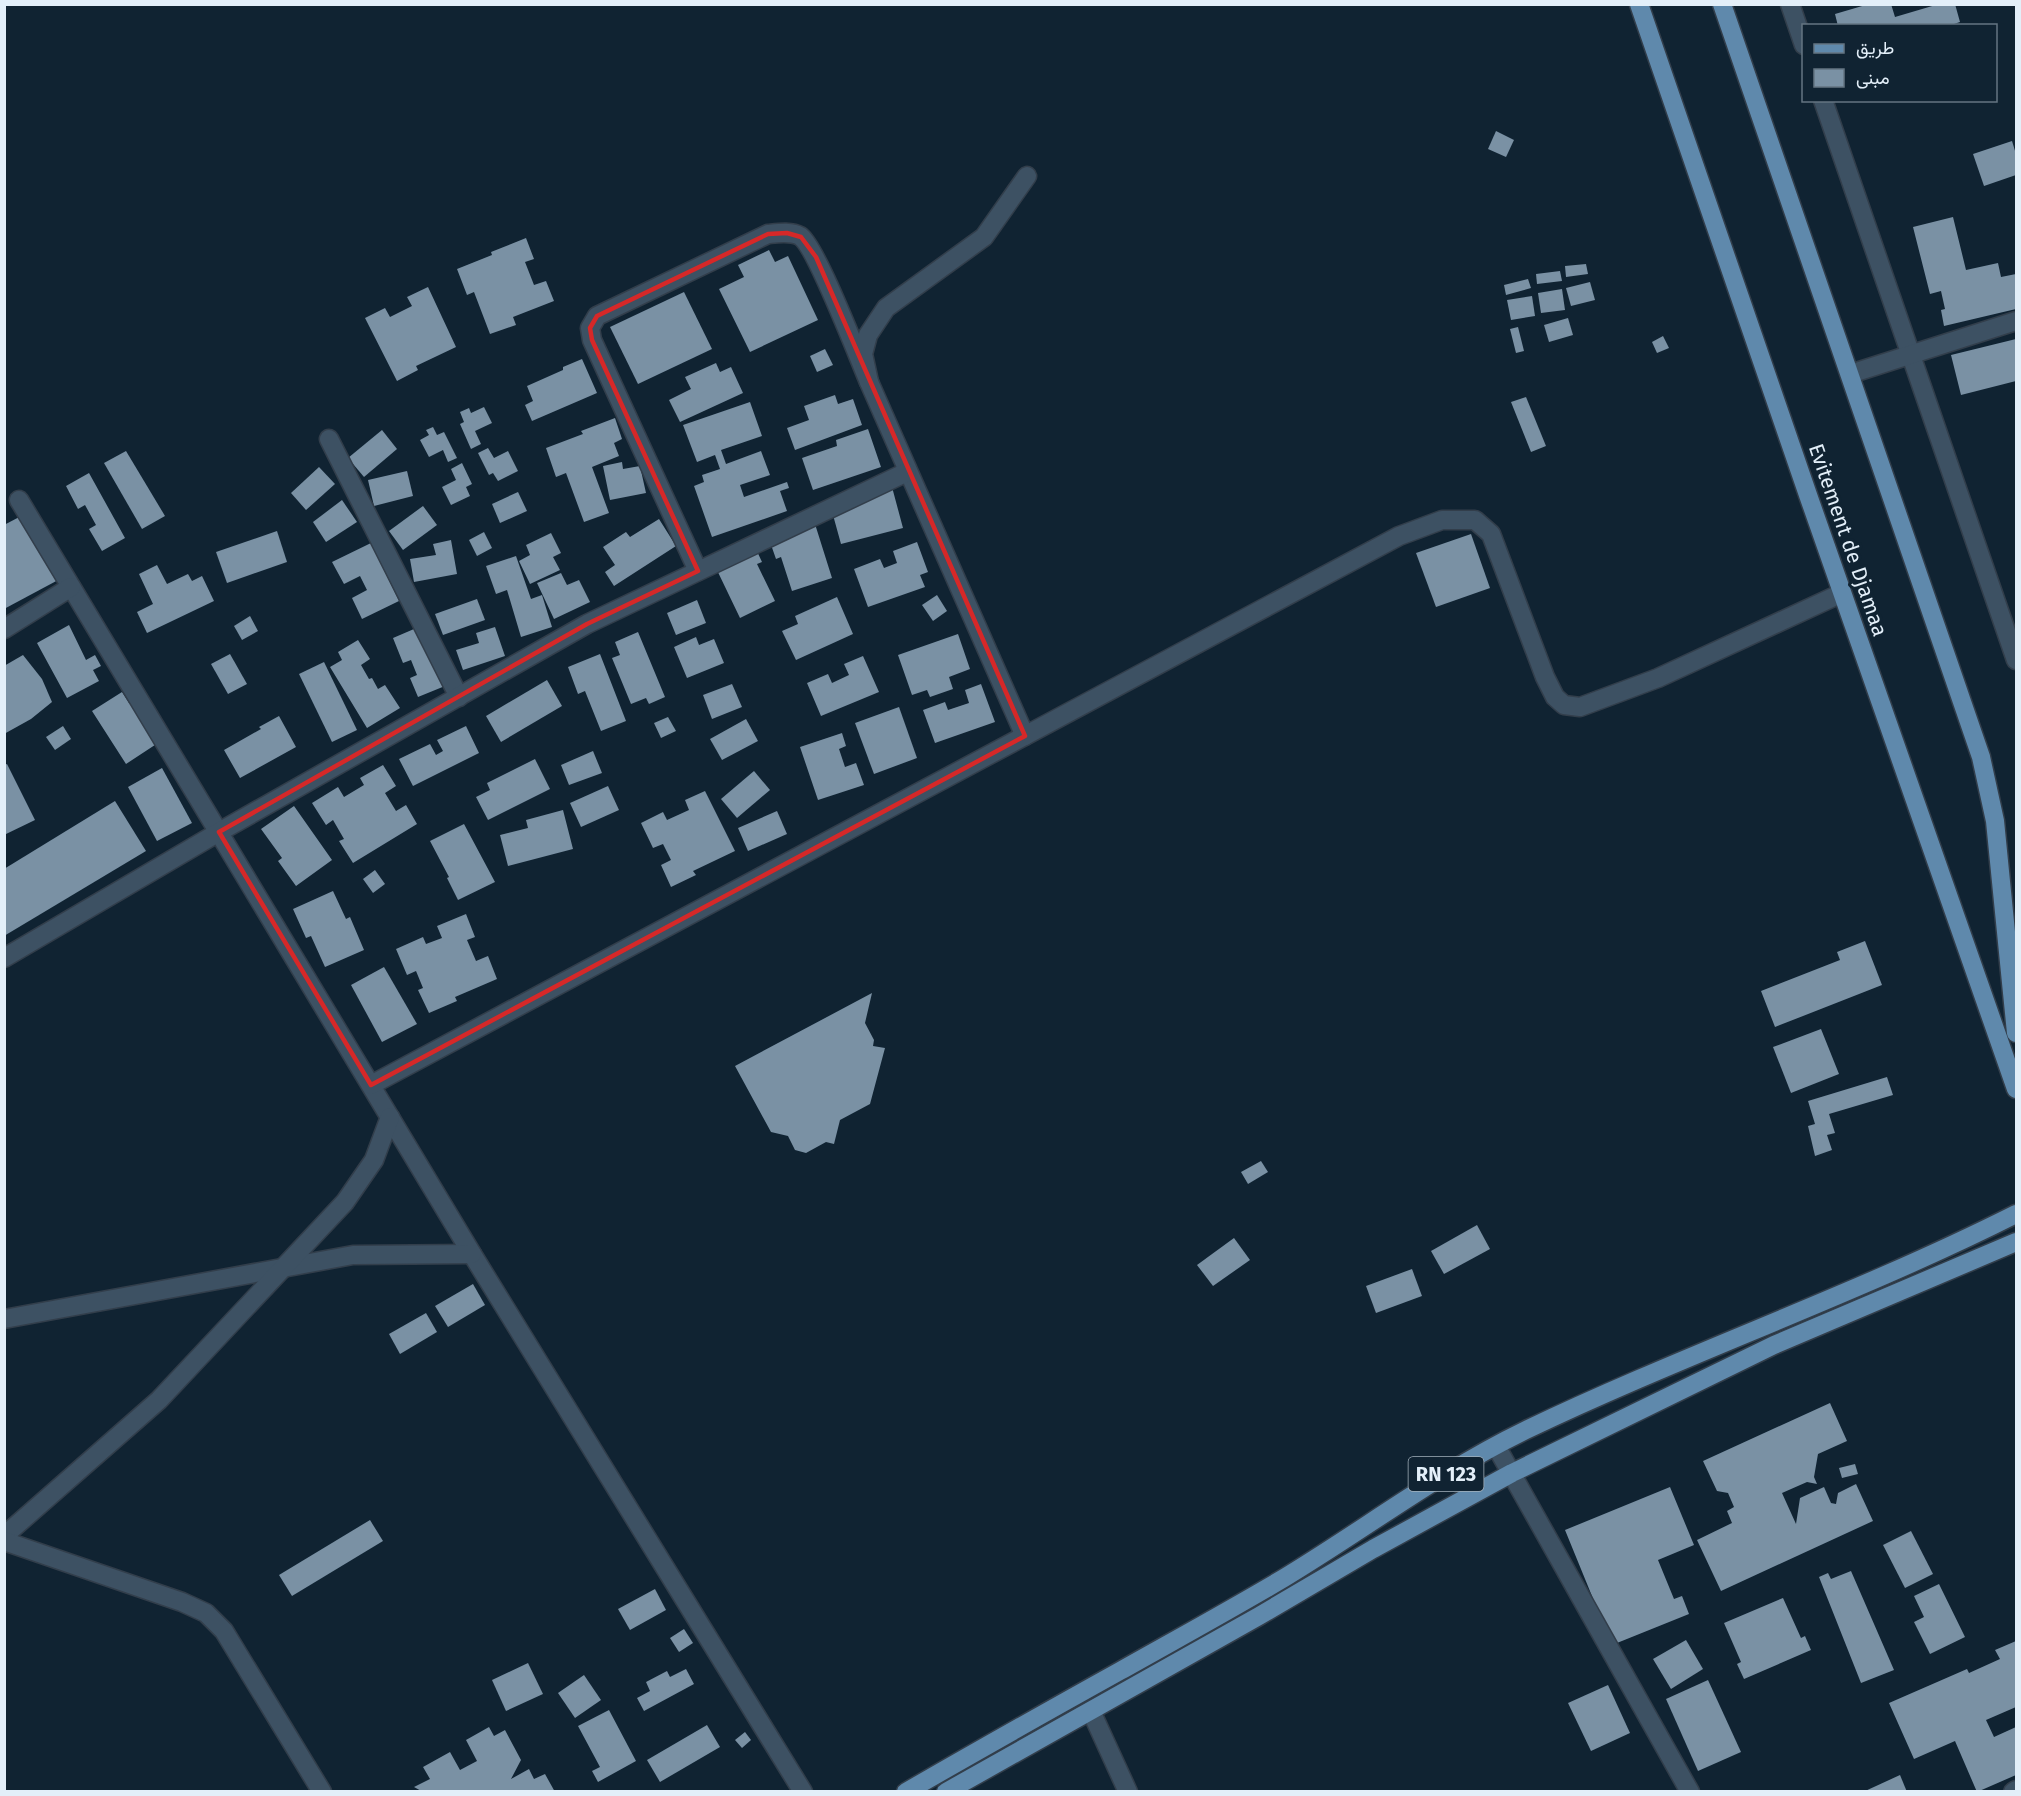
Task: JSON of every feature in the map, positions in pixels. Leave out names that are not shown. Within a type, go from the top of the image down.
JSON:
[{"type":"main road","name":"Evitement de Djamaa","points":[[1640,4],[1842,593],[2016,1089]]},
{"type":"main road","points":[[1722,4],[1971,726],[1989,789],[2000,853],[2016,1033]]},
{"type":"main road","name":"RN 123","points":[[906,1791],[1256,1594],[1459,1467],[1536,1425],[1952,1246],[2016,1214]]},
{"type":"main road","name":"RN 123","points":[[946,1791],[1259,1616],[1373,1549],[1512,1473],[1774,1345],[2016,1242]]},
{"type":"street","points":[[1790,4],[1802,42]]},
{"type":"street","points":[[1824,102],[1911,356],[2012,632],[2016,660]]},
{"type":"street","points":[[869,382],[863,354],[868,335],[886,308],[984,237],[1027,176]]},
{"type":"street","points":[[698,571],[592,340],[590,328],[597,316],[768,234],[787,233],[801,237],[816,257],[907,472],[1025,736]]},
{"type":"street","points":[[1850,374],[2016,321]]},
{"type":"street","points":[[329,439],[459,697]]},
{"type":"street","points":[[4,958],[219,832],[587,624],[907,472]]},
{"type":"street","points":[[19,500],[472,1254],[803,1791]]},
{"type":"street","points":[[370,1085],[1399,536],[1442,520],[1475,520],[1491,534],[1545,677],[1555,697],[1564,705],[1580,707],[1658,678],[1842,593]]},
{"type":"street","points":[[4,629],[71,587]]},
{"type":"street","points":[[4,1536],[159,1400],[345,1202],[374,1160],[390,1117]]},
{"type":"street","points":[[4,1319],[353,1255],[472,1254]]},
{"type":"street","points":[[1496,1446],[1690,1791]]},
{"type":"street","points":[[4,1541],[182,1602],[206,1613],[224,1632],[322,1791]]},
{"type":"street","points":[[1091,1711],[1128,1791]]},
{"type":"highlighted area","points":[[787,233],[801,237],[816,257],[1025,736],[371,1085],[219,832],[587,624],[698,571],[592,340],[590,328],[597,316],[768,234]]},
{"type":"building","points":[[1869,4],[1891,4],[1895,17],[1939,4],[1955,4],[1960,22],[1954,24],[1838,24],[1835,14]]},
{"type":"building","points":[[1496,131],[1514,140],[1506,157],[1488,149]]},
{"type":"building","points":[[2012,141],[2016,154],[2016,175],[1984,186],[1973,154]]},
{"type":"building","points":[[1953,217],[1966,270],[1998,263],[2001,277],[2016,274],[2016,309],[1944,326],[1941,310],[1945,309],[1941,291],[1930,294],[1913,227]]},
{"type":"building","points":[[526,238],[534,259],[525,262],[534,285],[546,281],[554,301],[513,317],[516,325],[490,334],[474,292],[467,295],[457,269]]},
{"type":"building","points":[[769,250],[775,262],[788,256],[818,320],[750,352],[719,289],[744,277],[738,265]]},
{"type":"building","points":[[1586,264],[1588,274],[1566,277],[1565,266]]},
{"type":"building","points":[[1560,271],[1562,281],[1537,284],[1536,274]]},
{"type":"building","points":[[1528,279],[1531,288],[1506,295],[1504,285]]},
{"type":"building","points":[[1590,282],[1595,300],[1571,306],[1566,288]]},
{"type":"building","points":[[428,287],[456,347],[416,366],[418,370],[397,381],[365,318],[385,308],[390,317],[412,306],[407,297]]},
{"type":"building","points":[[1562,289],[1565,310],[1541,313],[1538,293]]},
{"type":"building","points":[[684,292],[712,349],[638,384],[610,327]]},
{"type":"building","points":[[1532,296],[1535,316],[1511,320],[1507,300]]},
{"type":"building","points":[[1568,318],[1573,335],[1549,342],[1544,325]]},
{"type":"building","points":[[1518,327],[1524,351],[1516,353],[1510,329]]},
{"type":"building","points":[[1663,336],[1669,348],[1657,353],[1652,342]]},
{"type":"building","points":[[2016,339],[2016,381],[1961,395],[1951,355]]},
{"type":"building","points":[[825,349],[833,365],[817,372],[810,356]]},
{"type":"building","points":[[582,359],[597,393],[532,421],[525,405],[533,401],[527,386]]},
{"type":"building","points":[[716,363],[720,372],[731,367],[743,393],[680,422],[669,400],[691,389],[685,377]]},
{"type":"building","points":[[835,395],[838,404],[853,399],[862,425],[795,450],[787,428],[809,420],[804,406]]},
{"type":"building","points":[[1526,397],[1546,446],[1531,452],[1511,402]]},
{"type":"building","points":[[750,402],[762,436],[721,450],[726,464],[761,451],[770,475],[740,485],[744,497],[787,482],[789,488],[780,491],[787,511],[712,537],[694,486],[704,482],[702,475],[720,469],[715,455],[697,462],[683,425]]},
{"type":"building","points":[[484,407],[492,423],[475,431],[481,444],[471,449],[460,424],[464,422],[460,412],[469,408],[471,413]]},
{"type":"building","points":[[615,418],[622,439],[614,443],[619,456],[592,467],[609,513],[584,522],[566,473],[556,477],[546,448],[583,434],[581,431]]},
{"type":"building","points":[[433,427],[437,435],[444,432],[457,458],[448,462],[443,450],[429,457],[420,440],[429,435],[426,430]]},
{"type":"building","points":[[868,429],[881,467],[813,490],[802,458],[837,446],[836,440]]},
{"type":"building","points":[[382,430],[397,449],[364,477],[348,458]]},
{"type":"building","points":[[488,448],[494,458],[508,451],[518,471],[498,481],[493,473],[489,475],[478,453]]},
{"type":"building","points":[[126,451],[165,516],[142,529],[104,463]]},
{"type":"building","points":[[622,462],[623,469],[640,466],[646,493],[610,500],[603,466]]},
{"type":"building","points":[[462,463],[472,484],[466,487],[470,496],[451,505],[442,487],[456,480],[451,469]]},
{"type":"building","points":[[319,467],[335,484],[306,510],[291,493]]},
{"type":"building","points":[[407,471],[413,496],[374,506],[368,480]]},
{"type":"building","points":[[89,473],[125,538],[102,551],[89,529],[96,525],[85,505],[78,509],[66,486]]},
{"type":"building","points":[[892,487],[903,528],[841,544],[833,515],[846,511],[843,500]]},
{"type":"building","points":[[518,492],[527,511],[500,523],[492,504]]},
{"type":"building","points":[[342,500],[357,522],[326,542],[313,522]]},
{"type":"building","points":[[423,506],[437,525],[403,550],[389,531]]},
{"type":"building","points":[[25,514],[60,579],[4,609],[4,525]]},
{"type":"building","points":[[659,519],[676,546],[614,586],[605,572],[615,565],[603,547],[626,532],[630,537]]},
{"type":"building","points":[[815,524],[832,578],[792,591],[781,557],[776,559],[769,539]]},
{"type":"building","points":[[277,531],[287,562],[227,583],[216,552]]},
{"type":"building","points":[[484,532],[492,548],[477,556],[469,540]]},
{"type":"building","points":[[551,533],[561,553],[553,557],[560,570],[530,584],[519,561],[530,555],[526,545]]},
{"type":"building","points":[[1471,534],[1490,588],[1436,607],[1416,553]]},
{"type":"building","points":[[451,540],[457,574],[414,582],[410,559],[436,555],[433,544]]},
{"type":"building","points":[[917,542],[928,572],[920,575],[925,587],[868,607],[854,569],[880,559],[884,568],[897,563],[893,551]]},
{"type":"building","points":[[371,543],[399,601],[362,619],[352,598],[367,590],[360,576],[344,584],[332,562]]},
{"type":"building","points":[[755,547],[762,562],[757,564],[775,601],[740,618],[715,566]]},
{"type":"building","points":[[516,556],[531,599],[542,595],[552,627],[521,637],[507,590],[496,594],[486,566]]},
{"type":"building","points":[[157,565],[167,584],[188,574],[192,581],[202,576],[214,601],[147,633],[137,612],[153,604],[139,574]]},
{"type":"building","points":[[561,573],[567,585],[579,580],[590,602],[554,619],[537,583]]},
{"type":"building","points":[[937,595],[947,611],[933,621],[922,605]]},
{"type":"building","points":[[837,597],[853,634],[796,660],[782,631],[798,624],[795,616]]},
{"type":"building","points":[[477,599],[485,620],[443,635],[435,614]]},
{"type":"building","points":[[697,600],[706,623],[676,635],[667,613]]},
{"type":"building","points":[[250,616],[258,631],[242,640],[234,626]]},
{"type":"building","points":[[69,625],[86,660],[95,655],[101,666],[93,670],[99,681],[67,698],[37,643]]},
{"type":"building","points":[[421,626],[445,686],[418,697],[410,678],[417,675],[411,660],[403,663],[393,638]]},
{"type":"building","points":[[495,627],[505,656],[463,670],[456,650],[479,643],[476,633]]},
{"type":"building","points":[[638,632],[665,697],[649,704],[646,698],[631,704],[612,658],[620,655],[615,642]]},
{"type":"building","points":[[958,634],[970,669],[949,677],[953,689],[930,697],[927,690],[912,695],[898,655]]},
{"type":"building","points":[[696,637],[699,645],[714,639],[724,663],[687,678],[674,647]]},
{"type":"building","points":[[358,640],[370,659],[361,665],[369,679],[372,678],[378,689],[385,685],[400,708],[367,728],[330,667],[342,660],[338,652]]},
{"type":"building","points":[[230,654],[247,684],[228,694],[211,664]]},
{"type":"building","points":[[600,654],[626,721],[601,731],[585,691],[578,694],[568,667]]},
{"type":"building","points":[[23,655],[42,679],[52,702],[31,719],[4,734],[4,666]]},
{"type":"building","points":[[863,656],[879,692],[821,716],[807,683],[828,674],[832,683],[849,675],[844,664]]},
{"type":"building","points":[[324,662],[357,730],[332,742],[299,674]]},
{"type":"building","points":[[547,680],[562,706],[501,742],[486,716]]},
{"type":"building","points":[[732,684],[742,707],[712,719],[703,695]]},
{"type":"building","points":[[981,684],[995,722],[935,743],[923,710],[945,702],[948,710],[969,703],[965,690]]},
{"type":"building","points":[[122,692],[129,703],[134,700],[161,741],[126,764],[92,711]]},
{"type":"building","points":[[899,707],[917,758],[874,774],[855,723]]},
{"type":"building","points":[[279,716],[296,747],[240,778],[224,750]]},
{"type":"building","points":[[668,717],[676,731],[661,738],[654,723]]},
{"type":"building","points":[[746,719],[758,741],[722,760],[710,739]]},
{"type":"building","points":[[63,726],[71,739],[55,750],[46,737]]},
{"type":"building","points":[[466,726],[479,753],[413,786],[399,759],[430,744],[436,755],[443,751],[437,740]]},
{"type":"building","points":[[842,733],[846,746],[839,749],[845,767],[856,763],[864,785],[818,800],[800,747]]},
{"type":"building","points":[[593,751],[602,773],[569,785],[561,765]]},
{"type":"building","points":[[535,759],[550,789],[488,820],[476,797],[490,790],[487,783]]},
{"type":"building","points":[[7,764],[35,820],[4,835],[4,765]]},
{"type":"building","points":[[383,765],[396,786],[385,793],[396,811],[406,805],[417,824],[353,863],[339,841],[344,839],[333,820],[326,825],[312,803],[338,787],[344,797],[364,785],[360,778]]},
{"type":"building","points":[[162,768],[192,823],[157,841],[128,787]]},
{"type":"building","points":[[754,771],[770,790],[737,818],[721,799]]},
{"type":"building","points":[[608,786],[619,810],[581,827],[570,803]]},
{"type":"building","points":[[705,791],[735,851],[693,871],[696,875],[671,887],[661,865],[671,860],[663,844],[653,848],[641,823],[663,812],[667,820],[689,810],[685,800]]},
{"type":"building","points":[[115,801],[146,851],[4,936],[4,869]]},
{"type":"building","points":[[294,806],[332,860],[296,886],[278,861],[282,858],[261,829]]},
{"type":"building","points":[[563,810],[573,849],[508,866],[500,835],[528,828],[526,820]]},
{"type":"building","points":[[777,811],[787,834],[748,851],[738,828]]},
{"type":"building","points":[[464,824],[495,882],[458,900],[430,841]]},
{"type":"building","points":[[375,870],[385,884],[373,893],[363,879]]},
{"type":"building","points":[[333,891],[346,919],[350,917],[364,950],[325,967],[311,936],[306,938],[293,909]]},
{"type":"building","points":[[466,914],[475,937],[467,940],[476,961],[488,956],[497,979],[455,997],[457,1001],[429,1013],[418,990],[423,988],[416,971],[407,975],[396,949],[423,937],[426,944],[442,938],[437,926]]},
{"type":"building","points":[[1865,941],[1882,985],[1775,1027],[1761,991],[1840,960],[1837,952]]},
{"type":"building","points":[[384,967],[417,1024],[382,1042],[351,985]]},
{"type":"building","points":[[872,993],[865,1023],[874,1040],[873,1046],[885,1048],[870,1104],[840,1120],[834,1144],[826,1142],[806,1153],[795,1150],[788,1136],[771,1132],[735,1066]]},
{"type":"building","points":[[1821,1029],[1839,1074],[1791,1093],[1773,1047]]},
{"type":"building","points":[[1887,1077],[1893,1095],[1829,1114],[1835,1133],[1827,1135],[1832,1150],[1815,1156],[1808,1126],[1815,1124],[1808,1101]]},
{"type":"building","points":[[1261,1161],[1268,1172],[1248,1184],[1241,1172]]},
{"type":"building","points":[[1477,1225],[1490,1249],[1444,1274],[1431,1251]]},
{"type":"building","points":[[1234,1238],[1250,1260],[1213,1286],[1197,1265]]},
{"type":"building","points":[[1412,1269],[1422,1296],[1376,1313],[1366,1286]]},
{"type":"building","points":[[473,1284],[485,1305],[448,1327],[435,1306]]},
{"type":"building","points":[[426,1313],[437,1332],[400,1354],[389,1334]]},
{"type":"building","points":[[1830,1403],[1847,1441],[1818,1454],[1814,1477],[1817,1484],[1807,1482],[1782,1493],[1796,1524],[1800,1498],[1824,1487],[1831,1503],[1836,1504],[1838,1493],[1856,1484],[1873,1521],[1721,1591],[1697,1540],[1732,1523],[1727,1511],[1734,1507],[1728,1493],[1717,1491],[1703,1461]]},
{"type":"building","points":[[1855,1464],[1858,1474],[1842,1478],[1839,1468]]},
{"type":"building","points":[[1670,1487],[1694,1545],[1658,1560],[1674,1599],[1682,1596],[1689,1614],[1612,1645],[1565,1530]]},
{"type":"building","points":[[370,1520],[383,1541],[292,1596],[279,1575]]},
{"type":"building","points":[[1911,1531],[1933,1574],[1905,1588],[1883,1545]]},
{"type":"building","points":[[1851,1571],[1894,1670],[1861,1683],[1819,1577],[1828,1573],[1831,1579]]},
{"type":"building","points":[[1939,1584],[1965,1637],[1930,1654],[1914,1622],[1924,1617],[1914,1596]]},
{"type":"building","points":[[655,1589],[666,1610],[630,1630],[618,1609]]},
{"type":"building","points":[[1783,1598],[1801,1638],[1805,1636],[1811,1650],[1744,1679],[1737,1664],[1741,1662],[1724,1623]]},
{"type":"building","points":[[684,1629],[693,1643],[679,1652],[670,1638]]},
{"type":"building","points":[[1686,1640],[1703,1669],[1671,1689],[1653,1659]]},
{"type":"building","points":[[2016,1641],[2016,1707],[1986,1720],[1994,1737],[2016,1727],[2016,1775],[1977,1792],[1955,1741],[1914,1759],[1889,1703],[1967,1669],[1969,1673],[2000,1659],[1995,1650]]},
{"type":"building","points":[[528,1663],[543,1694],[506,1711],[492,1680]]},
{"type":"building","points":[[686,1669],[694,1684],[644,1711],[637,1698],[650,1691],[646,1682],[667,1671],[670,1677]]},
{"type":"building","points":[[584,1675],[601,1700],[575,1718],[558,1693]]},
{"type":"building","points":[[1708,1680],[1741,1752],[1698,1771],[1666,1699]]},
{"type":"building","points":[[1608,1685],[1630,1733],[1591,1751],[1568,1703]]},
{"type":"building","points":[[609,1710],[636,1761],[598,1782],[592,1771],[600,1767],[578,1726]]},
{"type":"building","points":[[707,1725],[720,1747],[660,1782],[647,1760]]},
{"type":"building","points":[[489,1727],[494,1736],[505,1730],[521,1760],[511,1779],[529,1769],[534,1779],[545,1774],[555,1792],[423,1792],[414,1787],[430,1779],[423,1767],[450,1752],[460,1770],[477,1761],[466,1740]]},
{"type":"building","points":[[745,1732],[751,1740],[742,1748],[735,1740]]},
{"type":"building","points":[[1900,1775],[1907,1792],[1863,1792]]}]
